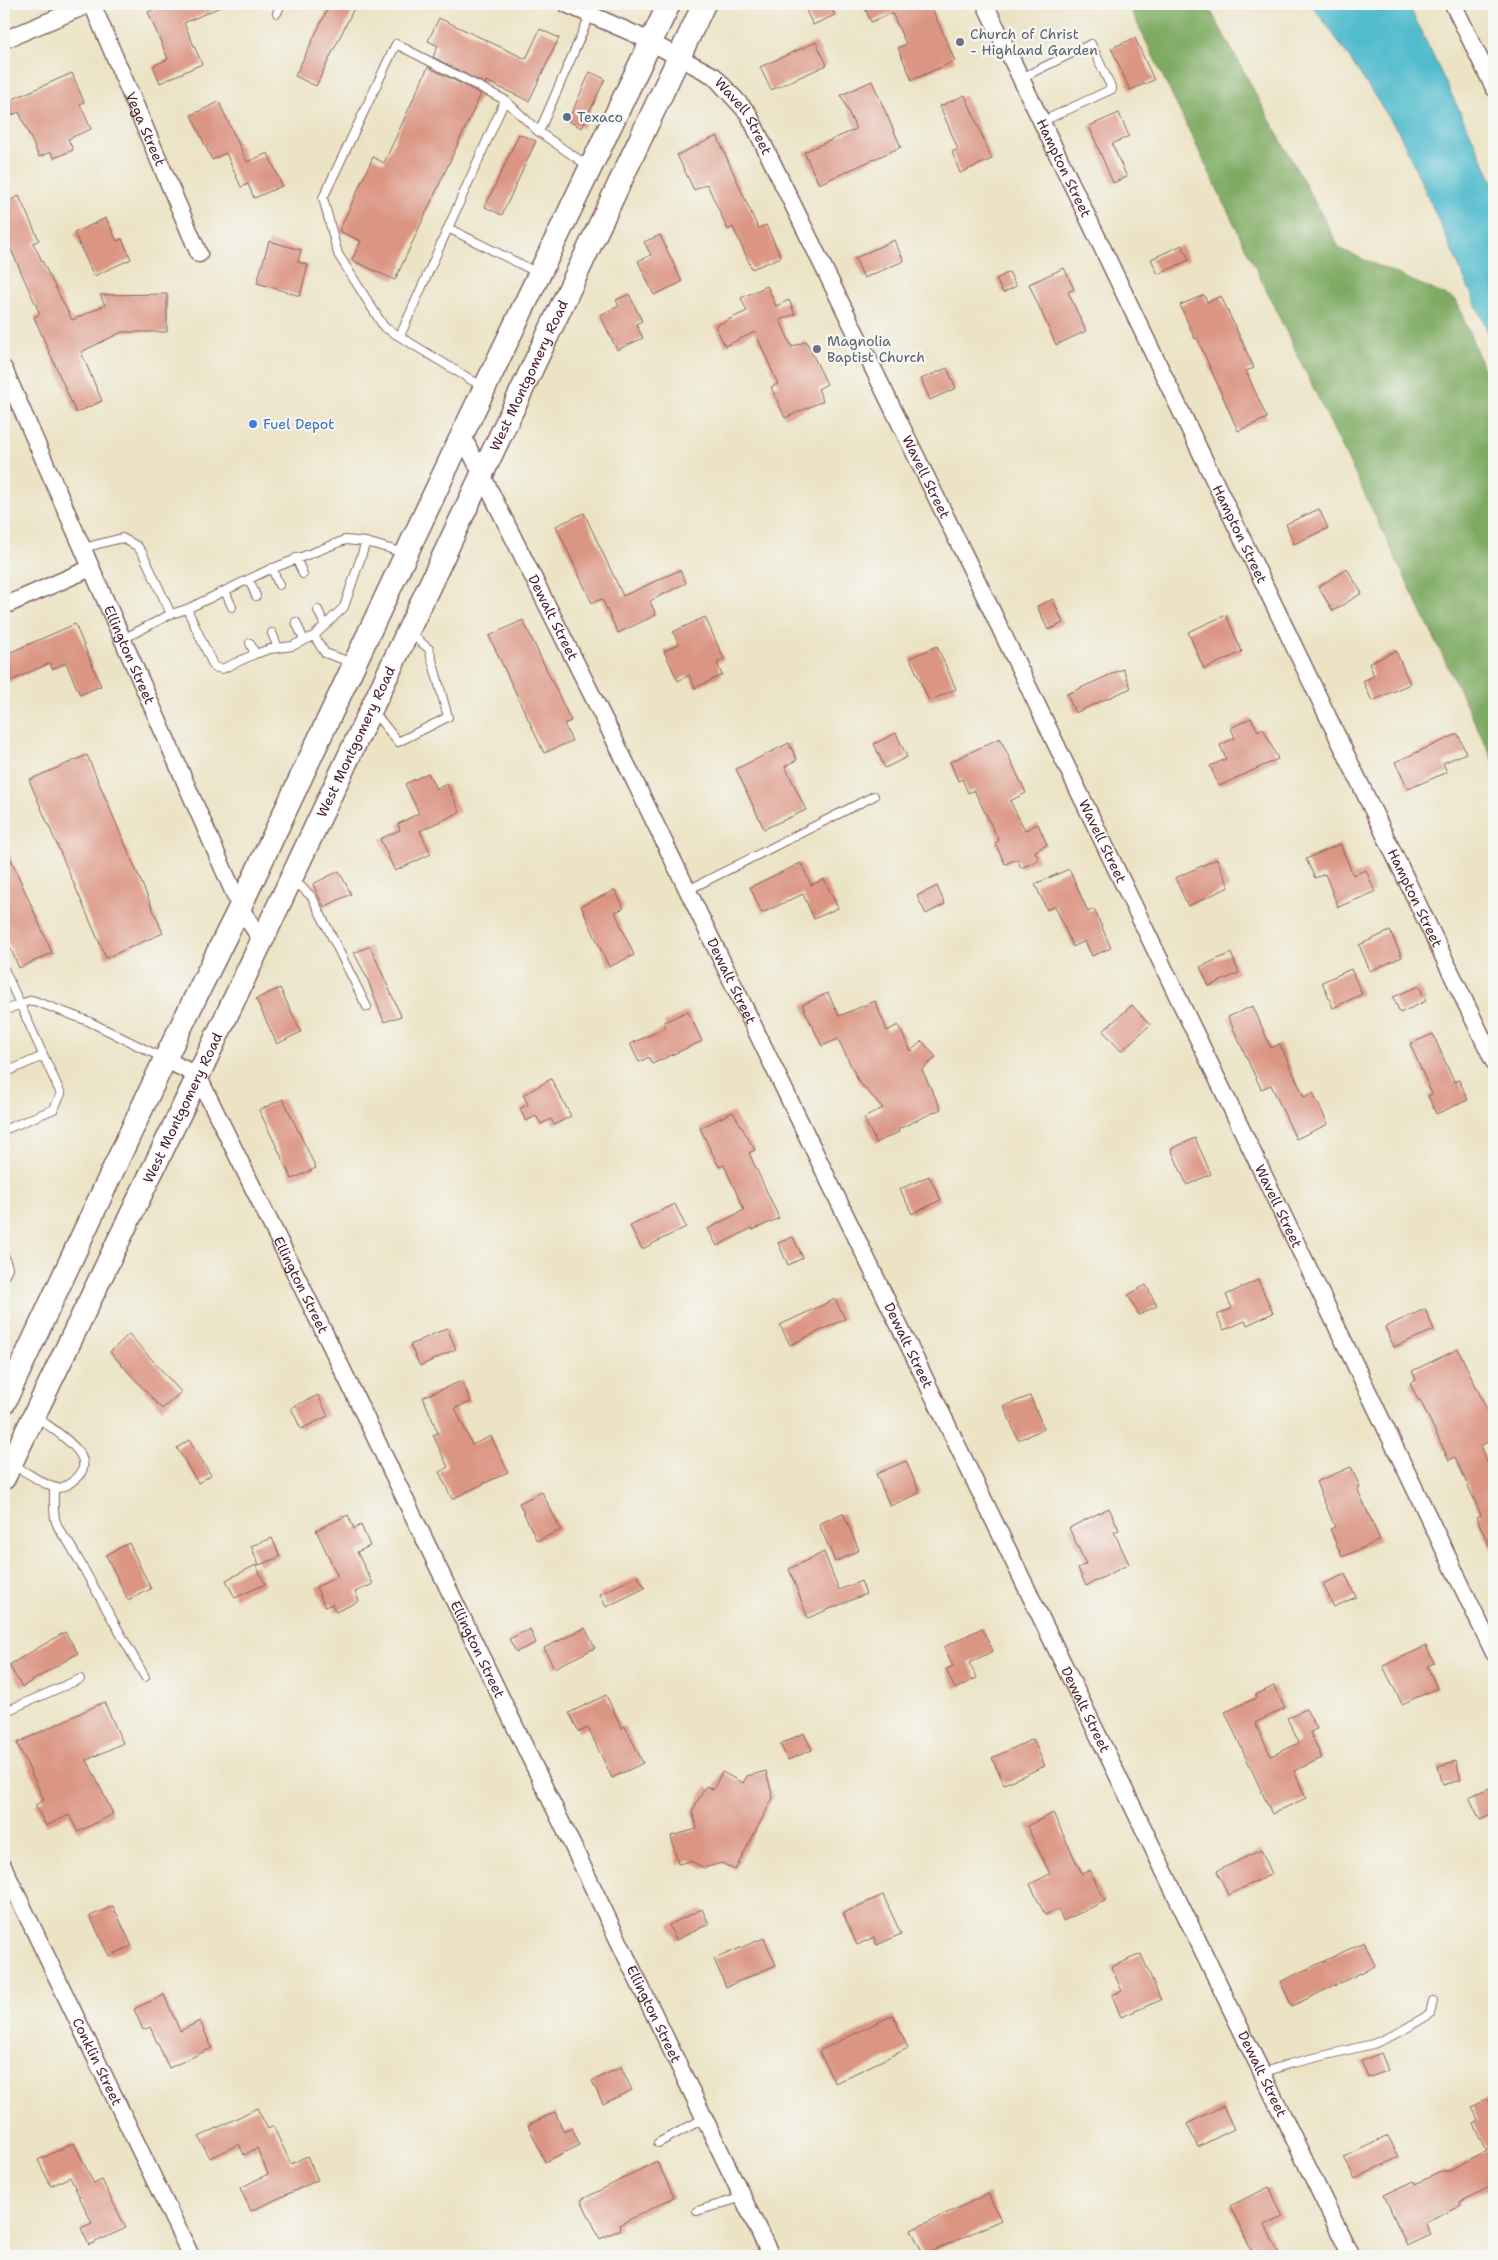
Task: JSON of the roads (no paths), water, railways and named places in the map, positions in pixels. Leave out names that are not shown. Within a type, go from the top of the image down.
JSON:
[{"type":"main road","points":[[35,1416],[4,1402],[165,1059],[240,907],[462,435],[669,4]]},
{"type":"main road","name":"West Montgomery Road","points":[[7,1471],[198,1076],[704,4]]},
{"type":"street","points":[[4,40],[91,4]]},
{"type":"street","name":"Vega Street","points":[[91,4],[199,254]]},
{"type":"street","name":"Wavell Street","points":[[566,4],[680,56],[714,76],[748,113],[991,610],[1494,1653]]},
{"type":"street","name":"Hampton Street","points":[[985,4],[1494,1062]]},
{"type":"street","points":[[1453,4],[1494,88]]},
{"type":"street","name":"Ellington Street","points":[[4,369],[240,907],[261,940]]},
{"type":"street","name":"Dewalt Street","points":[[462,435],[688,890],[1351,2256]]},
{"type":"street","points":[[4,606],[92,568]]},
{"type":"street","points":[[165,1059],[198,1076]]},
{"type":"street","name":"Ellington Street","points":[[198,1076],[771,2256]]},
{"type":"street","name":"Conklin Street","points":[[4,1868],[191,2256]]},
{"type":"lane","points":[[277,13],[281,4]]},
{"type":"lane","points":[[539,132],[590,15]]},
{"type":"lane","points":[[485,388],[384,327],[338,254],[323,198],[396,44],[505,100],[539,132],[590,168]]},
{"type":"lane","points":[[1021,78],[1091,44],[1112,89],[1041,122]]},
{"type":"lane","points":[[400,336],[505,100]]},
{"type":"lane","points":[[448,228],[540,274]]},
{"type":"lane","points":[[83,548],[122,538],[137,546],[171,614]]},
{"type":"lane","points":[[123,639],[171,614],[187,609],[272,568],[345,540],[366,542],[407,553]]},
{"type":"lane","points":[[187,609],[214,667],[222,669],[255,654],[292,646],[314,636],[344,608],[366,542]]},
{"type":"lane","points":[[296,558],[303,574]]},
{"type":"lane","points":[[272,568],[279,585]]},
{"type":"lane","points":[[249,579],[256,596]]},
{"type":"lane","points":[[224,591],[232,606]]},
{"type":"lane","points":[[318,610],[325,626]]},
{"type":"lane","points":[[296,622],[304,640]]},
{"type":"lane","points":[[371,708],[398,742],[448,717],[429,648],[407,631]]},
{"type":"lane","points":[[272,633],[278,648]]},
{"type":"lane","points":[[314,636],[325,653],[355,663]]},
{"type":"lane","points":[[250,643],[255,654]]},
{"type":"lane","points":[[688,890],[874,796]]},
{"type":"lane","points":[[291,877],[312,897],[367,1007]]},
{"type":"lane","points":[[4,969],[61,1094],[54,1109],[4,1130]]},
{"type":"lane","points":[[4,1011],[32,1000],[88,1021],[165,1059]]},
{"type":"lane","points":[[4,1073],[43,1056]]},
{"type":"lane","points":[[4,1255],[8,1268],[4,1277]]},
{"type":"lane","points":[[7,1471],[54,1488],[65,1486],[81,1475],[85,1464],[82,1454],[35,1416]]},
{"type":"lane","points":[[54,1488],[54,1520],[59,1531],[69,1543],[145,1677]]},
{"type":"lane","points":[[4,1712],[80,1679]]},
{"type":"lane","points":[[1262,2074],[1289,2064],[1374,2044],[1398,2033],[1430,2014],[1433,2001]]},
{"type":"lane","points":[[658,2143],[704,2118]]},
{"type":"lane","points":[[697,2210],[743,2197]]},
{"type":"water","points":[[1311,4],[1408,4],[1494,183],[1494,345],[1400,134],[1330,29]]},
{"type":"place","name":"Church of Christ - Highland Garden","points":[[960,42]]},
{"type":"place","name":"Texaco","points":[[567,117]]},
{"type":"place","name":"Magnolia Baptist Church","points":[[817,349]]},
{"type":"place","name":"Fuel Depot","points":[[253,424]]}]
